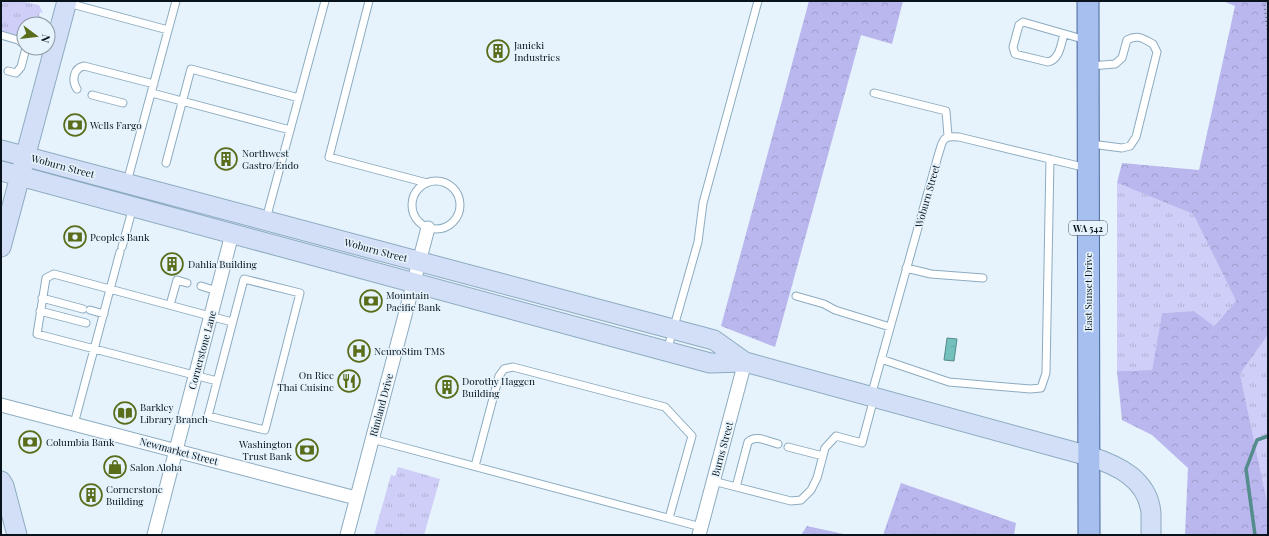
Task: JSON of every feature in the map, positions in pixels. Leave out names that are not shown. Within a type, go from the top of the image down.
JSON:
[{"type":"main road","name":"East Sunset Drive","points":[[1088,1],[1089,535]]},
{"type":"main road","points":[[1,247],[65,2]]},
{"type":"main road","name":"Woburn Street","points":[[1,150],[714,340],[745,362]]},
{"type":"main road","name":"Woburn Street","points":[[1,171],[667,352],[710,363],[745,362],[1089,456],[1107,462],[1134,478],[1144,491],[1148,500],[1151,512],[1151,535]]},
{"type":"main road","points":[[1,481],[4,486],[17,535]]},
{"type":"street","name":"Rimland Drive","points":[[346,535],[428,228]]},
{"type":"street","name":"Cornerstone Lane","points":[[154,535],[232,234]]},
{"type":"street","name":"Burns Street","points":[[700,531],[745,362]]},
{"type":"street","name":"Newmarket Street","points":[[1,405],[356,498]]},
{"type":"lane","points":[[127,184],[176,1]]},
{"type":"lane","points":[[266,220],[325,1]]},
{"type":"lane","points":[[369,1],[329,157],[427,183]]},
{"type":"lane","points":[[667,352],[698,242],[703,203],[758,1]]},
{"type":"lane","points":[[65,2],[168,30]]},
{"type":"lane","points":[[1064,34],[1057,56],[1053,61],[1048,62],[1015,54],[1013,47],[1019,25],[1023,22],[1088,40]]},
{"type":"lane","points":[[1,35],[16,40]]},
{"type":"lane","points":[[1088,66],[1115,64],[1122,58],[1127,40],[1134,37],[1139,37],[1153,44],[1157,52],[1136,137],[1130,146],[1122,148],[1088,144]]},
{"type":"lane","points":[[8,71],[16,73],[20,70],[24,56]]},
{"type":"lane","points":[[77,89],[73,83],[77,70],[84,66],[90,66],[154,84]]},
{"type":"lane","points":[[166,163],[191,69],[299,98]]},
{"type":"lane","points":[[152,92],[290,130]]},
{"type":"lane","points":[[92,94],[123,103]]},
{"type":"lane","points":[[874,94],[946,111],[948,136],[959,136],[1088,169]]},
{"type":"lane","name":"Woburn Street","points":[[872,397],[881,359],[942,142],[948,136]]},
{"type":"lane","points":[[881,359],[949,382],[1030,389],[1041,388],[1046,373],[1050,159]]},
{"type":"lane","points":[[434,181],[442,182],[454,190],[458,197],[460,204],[455,219],[443,228],[428,228],[416,219],[413,213],[413,198],[421,186],[427,183],[434,181]]},
{"type":"lane","points":[[74,424],[133,207]]},
{"type":"lane","points":[[906,268],[930,274],[983,278]]},
{"type":"lane","points":[[217,381],[37,334],[46,278],[54,274],[232,322]]},
{"type":"lane","points":[[244,279],[300,293],[265,430],[208,416],[232,322],[244,279]]},
{"type":"lane","points":[[170,305],[177,280],[187,283]]},
{"type":"lane","points":[[201,286],[217,291]]},
{"type":"lane","points":[[796,296],[890,327]]},
{"type":"lane","points":[[42,298],[104,314]]},
{"type":"lane","points":[[40,311],[86,323]]},
{"type":"lane","points":[[475,466],[499,376],[504,369],[513,367],[665,407],[692,436],[669,518]]},
{"type":"lane","points":[[713,481],[791,501],[801,500],[811,490],[817,478],[825,448],[836,436],[862,443],[872,397]]},
{"type":"lane","points":[[736,487],[748,442],[751,439],[756,438],[778,444]]},
{"type":"lane","points":[[372,439],[669,518],[700,531]]},
{"type":"lane","points":[[788,446],[823,456]]},
{"type":"path","points":[[1264,1],[1268,34]]},
{"type":"green space","points":[[1,1],[20,1],[39,5],[43,13],[40,12],[39,16],[16,16],[16,36],[1,32]]},
{"type":"green space","points":[[809,1],[903,1],[892,44],[861,35],[775,347],[721,326]]},
{"type":"green space","points":[[1223,1],[1268,1],[1268,335],[1240,374],[1268,506],[1268,535],[1185,535],[1188,468],[1152,435],[1122,420],[1117,371],[1152,370],[1162,313],[1194,311],[1214,326],[1236,301],[1193,214],[1117,183],[1122,163],[1199,170],[1235,6]]},
{"type":"green space","points":[[1117,183],[1193,214],[1236,301],[1214,326],[1194,311],[1162,313],[1152,370],[1117,371]]},
{"type":"green space","points":[[1268,335],[1268,506],[1240,374]]},
{"type":"green space","points":[[398,467],[440,479],[424,535],[374,535],[391,475],[395,476]]},
{"type":"green space","points":[[901,483],[1016,523],[1014,535],[883,535]]},
{"type":"green space","points":[[807,526],[848,535],[801,535]]},
{"type":"water","points":[[947,338],[957,339],[954,361],[944,360]]},
{"type":"waterway","points":[[1255,535],[1246,469],[1257,440],[1268,436]]},
{"type":"place","name":"Janicki Industries","points":[[498,51]]},
{"type":"place","name":"Wells Fargo","points":[[75,125]]},
{"type":"place","name":"Northwest Gastro/Endo","points":[[226,159]]},
{"type":"place","name":"Peoples Bank","points":[[75,237]]},
{"type":"place","name":"Dahlia Building","points":[[172,264]]},
{"type":"place","name":"Mountain Pacific Bank","points":[[371,301]]},
{"type":"place","name":"NeuroStim TMS","points":[[359,351]]},
{"type":"place","name":"On Rice Thai Cuisine","points":[[349,381]]},
{"type":"place","name":"Dorothy Haggen Building","points":[[447,387]]},
{"type":"place","name":"Barkley Library Branch","points":[[125,413]]},
{"type":"place","name":"Columbia Bank","points":[[30,442]]},
{"type":"place","name":"Washington Trust Bank","points":[[307,450]]},
{"type":"place","name":"Salon Aloha","points":[[115,467]]},
{"type":"place","name":"Cornerstone Building","points":[[91,495]]}]
